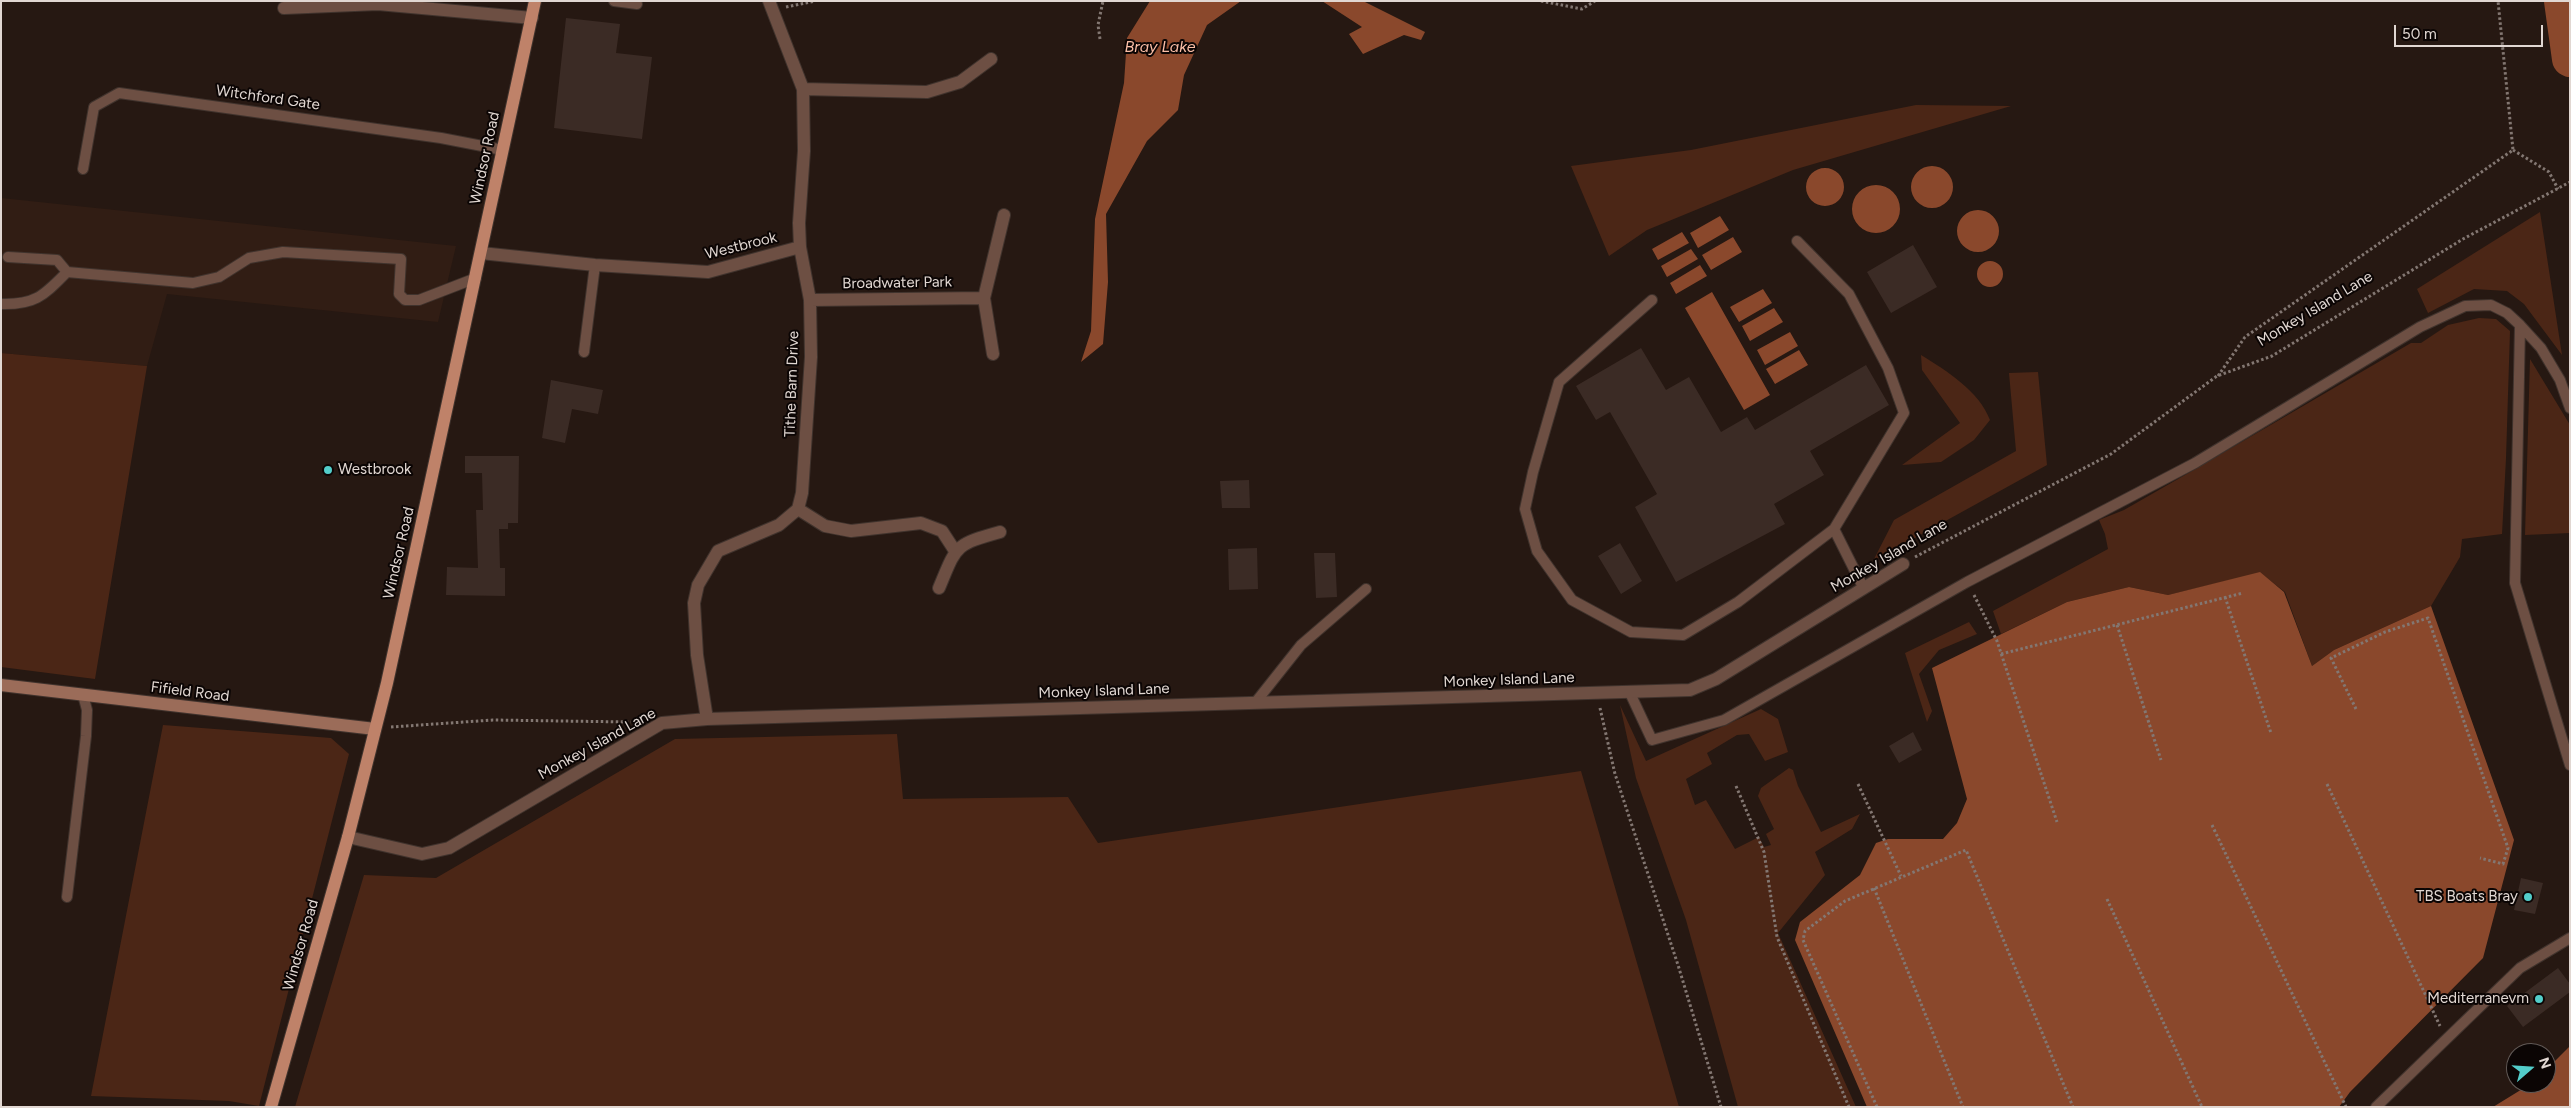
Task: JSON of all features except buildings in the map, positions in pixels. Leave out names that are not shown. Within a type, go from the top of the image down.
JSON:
[{"type":"main road","name":"Windsor Road","points":[[271,1107],[348,837],[375,729],[476,278],[535,1]]},
{"type":"street","points":[[284,8],[378,4],[532,18]]},
{"type":"street","name":"Tithe Barn Drive","points":[[771,5],[802,89],[804,151],[799,222],[800,247],[810,300],[811,357],[802,493],[798,509]]},
{"type":"street","points":[[802,89],[927,92],[960,82],[991,59]]},
{"type":"street","points":[[993,354],[984,298],[1004,215]]},
{"type":"street","name":"Westbrook","points":[[481,253],[595,265],[708,272],[800,247]]},
{"type":"street","name":"Broadwater Park","points":[[810,300],[984,298]]},
{"type":"street","points":[[707,719],[697,655],[694,603],[698,585],[718,551],[779,525],[798,509],[825,526],[851,531],[921,523],[942,531],[955,551]]},
{"type":"street","points":[[939,588],[955,551],[970,540],[1000,532]]},
{"type":"street","name":"Monkey Island Lane","points":[[348,837],[422,854],[449,848],[662,723],[707,719],[1690,690],[1716,679],[1903,564]]},
{"type":"street","name":"Fifield Road","points":[[1,685],[375,729]]},
{"type":"lane","points":[[614,1],[637,4]]},
{"type":"lane","name":"Witchford Gate","points":[[84,169],[94,107],[119,93],[441,138],[503,150]]},
{"type":"lane","points":[[1652,300],[1559,382],[1533,472],[1525,509],[1537,551],[1572,600],[1631,632],[1683,635],[1738,602],[1834,529],[1904,414],[1888,368],[1849,294],[1797,241]]},
{"type":"lane","points":[[8,257],[57,260],[67,272],[193,283],[219,277],[249,258],[283,252],[401,259],[399,294],[405,300],[419,300],[476,278]]},
{"type":"lane","points":[[584,352],[595,265]]},
{"type":"lane","points":[[1,304],[32,302],[47,293],[67,272]]},
{"type":"lane","points":[[1630,693],[1652,740],[1724,720],[1967,582],[2195,463],[2420,327],[2465,306],[2491,305],[2507,313],[2520,325],[2546,356],[2560,380],[2570,408]]},
{"type":"lane","points":[[2520,325],[2515,583],[2570,765]]},
{"type":"lane","points":[[1834,529],[1863,587]]},
{"type":"lane","points":[[1255,703],[1301,645],[1366,589]]},
{"type":"lane","points":[[68,897],[86,736],[87,710],[83,695]]},
{"type":"lane","points":[[2376,1107],[2520,968],[2570,938]]},
{"type":"path","points":[[771,5],[815,1]]},
{"type":"path","points":[[1100,39],[1098,25],[1103,1]]},
{"type":"path","points":[[1541,1],[1582,9],[1595,1]]},
{"type":"path","points":[[2498,1],[2513,150]]},
{"type":"path","points":[[2513,150],[2549,172],[2558,189]]},
{"type":"path","points":[[2217,376],[2245,337],[2513,150]]},
{"type":"path","name":"Monkey Island Lane","points":[[1903,564],[2111,454],[2217,376],[2272,356],[2463,239],[2570,182]]},
{"type":"path","points":[[1967,582],[1997,641],[2057,822]]},
{"type":"path","points":[[2001,654],[2243,593]]},
{"type":"path","points":[[2225,597],[2271,733]]},
{"type":"path","points":[[2356,709],[2331,658],[2385,632],[2428,618],[2508,848],[2503,864],[2480,858]]},
{"type":"path","points":[[2117,625],[2161,760]]},
{"type":"path","points":[[1596,693],[1615,774],[1678,964],[1721,1107]]},
{"type":"path","points":[[375,729],[493,720],[632,722]]},
{"type":"path","points":[[1858,784],[1901,876]]},
{"type":"path","points":[[2327,784],[2435,1016]]},
{"type":"path","points":[[1736,786],[1764,852],[1777,937],[1849,1107]]},
{"type":"path","points":[[2212,825],[2346,1107]]},
{"type":"path","points":[[1877,1107],[1803,940],[1805,932],[1845,901],[1966,850],[2073,1107]]},
{"type":"path","points":[[1874,888],[1963,1107]]},
{"type":"path","points":[[2107,899],[2202,1107]]},
{"type":"shaded area","points":[[1916,105],[2011,106],[1793,170],[1647,230],[1609,256],[1571,166],[1691,150]]},
{"type":"shaded area","points":[[1,198],[456,246],[438,322],[167,294],[147,366],[1,353]]},
{"type":"shaded area","points":[[2540,212],[2562,355],[2524,304],[2507,291],[2474,289],[2428,313],[2417,289]]},
{"type":"shaded area","points":[[2479,318],[2496,319],[2510,331],[2502,534],[2462,539],[2460,557],[2431,606],[2334,650],[2312,666],[2285,592],[2260,573],[2168,595],[2129,587],[2067,602],[2001,634],[1993,611],[2108,549],[2105,534],[2099,520],[2124,510],[2411,343],[2421,343],[2448,325]]},
{"type":"shaded area","points":[[1,353],[147,366],[95,679],[1,667]]},
{"type":"shaded area","points":[[1921,355],[1951,375],[1970,391],[1985,410],[1990,420],[1974,440],[1941,462],[1902,465],[1960,423],[1922,370]]},
{"type":"shaded area","points":[[2530,359],[2570,425],[2570,533],[2525,535]]},
{"type":"shaded area","points":[[2038,372],[2047,465],[1873,561],[1894,520],[2016,451],[2009,373]]},
{"type":"shaded area","points":[[1969,622],[1977,634],[1939,650],[1919,674],[1932,711],[1927,722],[1905,653]]},
{"type":"shaded area","points":[[1620,705],[1646,761],[1761,709],[1778,719],[1788,752],[1765,761],[1749,734],[1737,735],[1707,753],[1712,764],[1686,779],[1695,805],[1706,800],[1735,849],[1759,837],[1764,847],[1771,845],[1766,834],[1774,829],[1758,796],[1761,788],[1789,768],[1793,770],[1798,786],[1821,832],[1860,814],[1852,829],[1815,852],[1825,875],[1778,933],[1856,1107],[1738,1107],[1686,920],[1636,778]]},
{"type":"shaded area","points":[[163,725],[331,738],[349,754],[259,1106],[229,1101],[91,1096]]},
{"type":"shaded area","points":[[897,734],[903,799],[1068,797],[1098,843],[1581,771],[1679,1107],[295,1107],[364,875],[436,878],[675,739]]},
{"type":"water","name":"Bray Lake","points":[[1150,1],[1241,1],[1207,25],[1184,75],[1178,110],[1147,141],[1106,214],[1108,282],[1103,344],[1081,362],[1091,331],[1095,219],[1124,83],[1127,38]]},
{"type":"water","points":[[1322,1],[1363,1],[1425,32],[1421,40],[1404,35],[1363,54],[1349,34],[1362,27]]},
{"type":"water","points":[[1932,166],[1947,172],[1953,187],[1947,202],[1932,208],[1917,202],[1911,187],[1917,172]]},
{"type":"water","points":[[1825,168],[1838,174],[1844,187],[1838,200],[1825,206],[1812,200],[1806,187],[1812,174]]},
{"type":"water","points":[[1876,185],[1885,187],[1893,192],[1898,200],[1900,209],[1898,218],[1893,226],[1885,231],[1876,233],[1867,231],[1859,226],[1854,218],[1852,209],[1854,200],[1859,192],[1867,187]]},
{"type":"water","points":[[1978,210],[1993,216],[1999,231],[1993,246],[1978,252],[1963,246],[1957,231],[1963,216]]},
{"type":"water","points":[[1720,216],[1729,230],[1698,248],[1690,233]]},
{"type":"water","points":[[1682,232],[1689,243],[1658,260],[1652,249]]},
{"type":"water","points":[[1733,237],[1742,252],[1711,270],[1702,255]]},
{"type":"water","points":[[1691,249],[1698,259],[1667,277],[1661,266]]},
{"type":"water","points":[[1990,261],[1999,265],[2003,274],[1999,283],[1990,287],[1981,283],[1977,274],[1981,265]]},
{"type":"water","points":[[1700,265],[1707,276],[1676,294],[1670,283]]},
{"type":"water","points":[[1763,289],[1772,303],[1739,322],[1730,307]]},
{"type":"water","points":[[1712,292],[1770,395],[1744,410],[1685,308]]},
{"type":"water","points":[[1774,308],[1783,322],[1750,341],[1742,326]]},
{"type":"water","points":[[1790,332],[1798,346],[1765,365],[1757,350]]},
{"type":"water","points":[[1799,350],[1808,365],[1775,384],[1766,369]]},
{"type":"water","points":[[2260,572],[2284,592],[2312,666],[2334,650],[2431,606],[2514,840],[2483,958],[2350,1092],[2339,1107],[1867,1107],[1795,940],[1800,922],[1860,875],[1876,843],[1888,839],[1943,839],[1957,823],[1967,799],[1932,668],[2067,602],[2129,587],[2168,595]]},
{"type":"water","points":[[2570,1046],[2570,1107],[2493,1107],[2516,1093],[2556,1093],[2556,1060]]},
{"type":"waterway","points":[[2562,1],[2570,59]]},
{"type":"place","name":"Westbrook","points":[[328,470]]},
{"type":"place","name":"TBS Boats Bray","points":[[2528,897]]},
{"type":"place","name":"Mediterranevm","points":[[2539,999]]}]
